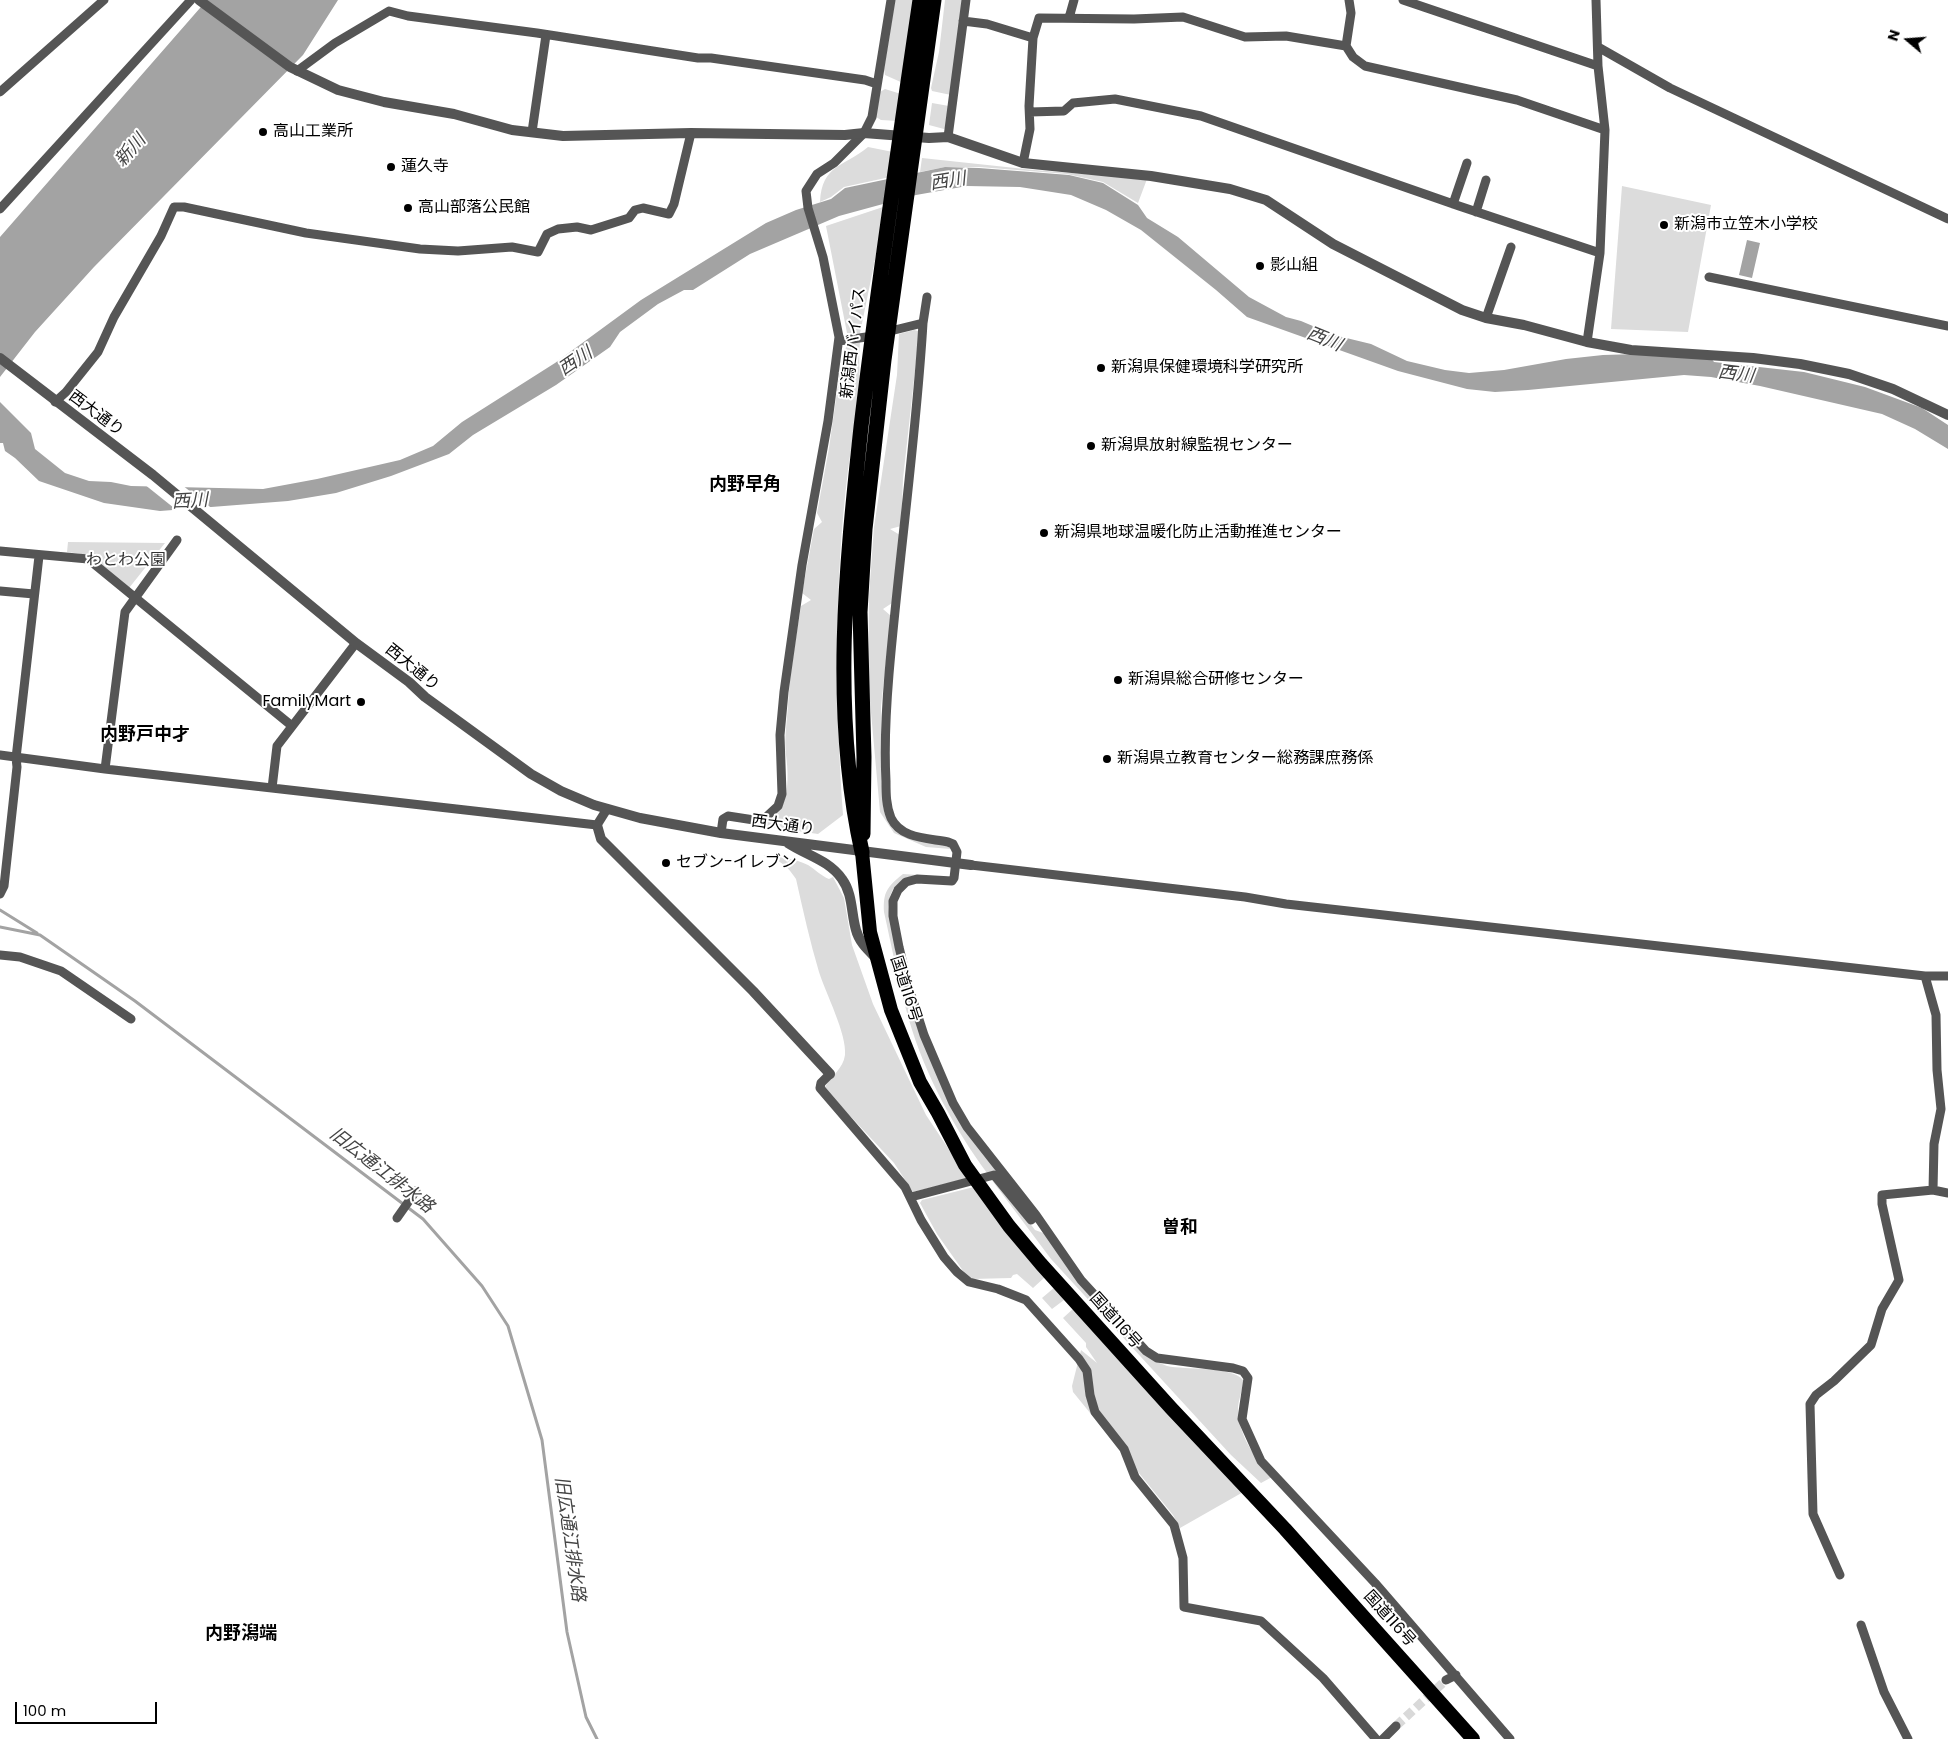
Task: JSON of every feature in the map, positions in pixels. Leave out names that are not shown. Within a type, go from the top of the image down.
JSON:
[{"type":"highway","name":"新潟西バイパス","points":[[862,852],[864,810],[860,612],[864,538],[917,67],[920,0]]},
{"type":"highway","name":"新潟西バイパス","points":[[862,852],[852,808],[844,693],[851,528],[868,364],[917,67],[934,0]]},
{"type":"highway","name":"国道116号","points":[[862,852],[870,932],[891,1010],[920,1082],[965,1165],[1008,1226],[1041,1264],[1170,1408],[1285,1529],[1473,1739]]},
{"type":"street","points":[[0,92],[104,0]]},
{"type":"street","points":[[0,209],[191,0]]},
{"type":"street","points":[[200,0],[294,69],[338,90],[374,100],[454,114],[512,130],[532,132],[546,136],[690,133],[845,135],[864,133],[929,138],[948,137],[1023,164],[1150,176],[1230,189],[1266,200],[1333,244],[1462,310],[1486,318],[1524,325],[1587,342],[1631,350],[1754,358],[1839,372],[1893,389],[1948,415]]},
{"type":"street","points":[[721,833],[723,819],[728,816],[754,820],[764,819],[778,806],[782,794],[780,735],[784,692],[802,565],[828,421],[838,341],[836,314],[823,257],[808,208],[806,191],[817,174],[834,163],[864,133],[872,117],[891,0]]},
{"type":"street","points":[[948,137],[966,0]]},
{"type":"street","points":[[1069,18],[1074,0]]},
{"type":"street","points":[[1346,46],[1351,13],[1349,0]]},
{"type":"street","points":[[1402,0],[1598,66]]},
{"type":"street","points":[[1587,342],[1600,253],[1605,130],[1598,66],[1596,0]]},
{"type":"street","points":[[294,69],[389,11],[408,16],[698,58],[711,58],[877,84]]},
{"type":"street","points":[[1023,164],[1030,129],[1034,38],[1039,18],[1184,17],[1245,36],[1286,36],[1346,46],[1354,57],[1365,66],[1517,100],[1605,130]]},
{"type":"street","points":[[963,21],[987,24],[1034,38]]},
{"type":"street","points":[[532,132],[546,35]]},
{"type":"street","points":[[1598,47],[1670,88],[1948,220]]},
{"type":"street","points":[[1030,112],[1064,111],[1073,103],[1115,99],[1201,116],[1600,253]]},
{"type":"street","points":[[55,402],[66,392],[98,352],[114,318],[161,236],[174,207],[184,207],[306,233],[420,249],[458,251],[512,247],[538,252],[547,234],[558,230],[577,227],[591,230],[629,218],[635,210],[643,208],[669,214],[674,204],[690,133]]},
{"type":"street","points":[[1453,204],[1467,163]]},
{"type":"street","points":[[1476,212],[1486,180]]},
{"type":"street","points":[[1486,318],[1511,246]]},
{"type":"street","points":[[1708,277],[1948,326]]},
{"type":"street","points":[[927,297],[886,711],[884,756],[887,805],[891,819],[898,828],[910,836],[953,844],[957,852],[957,863],[952,881],[917,879],[906,882],[898,890],[893,901],[893,916],[899,947],[909,988],[924,1035],[953,1103],[973,1134],[1036,1215],[1080,1280],[1146,1351],[1157,1358],[1242,1371],[1248,1378],[1242,1419],[1261,1462],[1374,1583],[1510,1739]]},
{"type":"street","points":[[838,341],[866,337],[923,323]]},
{"type":"street","name":"西大通り","points":[[0,358],[158,479],[356,643],[409,682],[425,698],[531,774],[574,798],[640,818],[721,833],[971,865]]},
{"type":"street","points":[[105,769],[125,612],[177,540]]},
{"type":"street","points":[[0,551],[88,559],[292,726]]},
{"type":"street","points":[[1,892],[17,767],[16,758],[34,594],[40,556]]},
{"type":"street","points":[[0,591],[34,594]]},
{"type":"street","points":[[272,788],[276,746],[356,643]]},
{"type":"street","points":[[0,755],[105,769],[597,825]]},
{"type":"street","points":[[607,808],[597,825],[601,839],[753,991],[830,1074],[821,1083],[820,1088],[888,1166],[911,1197],[921,1220],[957,1272],[969,1282],[998,1289],[1026,1300],[1080,1359],[1086,1371],[1090,1396],[1096,1412],[1124,1450],[1135,1477],[1174,1525],[1183,1558],[1184,1607],[1262,1621],[1323,1678],[1376,1739]]},
{"type":"street","points":[[786,842],[801,852],[825,863],[842,878],[850,900],[856,932],[864,946],[876,958]]},
{"type":"street","points":[[971,865],[1245,897],[1286,904],[1925,976],[1948,976]]},
{"type":"street","points":[[0,955],[20,958],[61,971],[131,1019]]},
{"type":"street","points":[[1925,976],[1936,1015],[1937,1070],[1941,1109],[1934,1144],[1933,1190]]},
{"type":"street","points":[[911,1197],[994,1175],[1030,1220],[1036,1215]]},
{"type":"street","points":[[1840,1575],[1812,1514],[1810,1404],[1816,1395],[1834,1382],[1871,1345],[1882,1309],[1898,1280],[1882,1204],[1882,1195],[1933,1190],[1948,1193]]},
{"type":"street","points":[[397,1218],[416,1191]]},
{"type":"street","points":[[1861,1625],[1884,1692],[1908,1739]]},
{"type":"street","points":[[1446,1680],[1456,1675]]},
{"type":"street","points":[[1382,1739],[1396,1726]]},
{"type":"green space","points":[[895,0],[915,0],[903,83],[885,75],[884,69]]},
{"type":"green space","points":[[945,0],[964,0],[951,95],[932,91],[931,88],[939,52]]},
{"type":"green space","points":[[885,89],[901,94],[898,121],[881,120],[876,117],[880,92]]},
{"type":"green space","points":[[932,103],[949,106],[948,127],[944,129],[929,125]]},
{"type":"green space","points":[[868,147],[893,152],[890,177],[844,187],[831,197],[820,202],[825,180],[830,173]]},
{"type":"green space","points":[[922,158],[1034,170],[1147,179],[1138,203],[1103,182],[1067,174],[979,167],[945,167],[920,172]]},
{"type":"green space","points":[[1622,186],[1711,205],[1688,332],[1611,329]]},
{"type":"green space","points":[[886,206],[860,333],[847,333],[826,226]]},
{"type":"green space","points":[[914,330],[918,331],[919,334],[903,479],[901,526],[890,529],[900,535],[892,603],[883,609],[891,616],[881,706],[884,811],[891,826],[905,836],[951,846],[951,849],[926,847],[894,833],[880,812],[868,679],[869,595],[874,527],[897,375],[899,334]]},
{"type":"green space","points":[[860,342],[859,398],[843,513],[838,599],[837,686],[843,815],[818,834],[750,824],[770,820],[777,814],[785,798],[788,780],[785,736],[792,668],[801,606],[811,600],[802,593],[814,529],[822,522],[817,513],[829,448],[841,364],[847,344]]},
{"type":"green space","name":"わとわ公園","points":[[68,542],[165,543],[129,588],[89,555],[67,552]]},
{"type":"green space","points":[[763,855],[797,861],[808,865],[826,878],[833,877],[844,898],[852,945],[873,1004],[926,1115],[968,1178],[913,1192],[894,1163],[826,1090],[825,1087],[844,1060],[845,1046],[843,1036],[819,972],[796,879],[782,864]]},
{"type":"green space","points":[[903,874],[918,875],[905,878],[893,889],[890,896],[888,907],[895,944],[935,1071],[997,1170],[987,1173],[963,1138],[932,1081],[909,1020],[884,912],[884,899],[887,890]]},
{"type":"green space","points":[[991,1179],[998,1181],[1035,1230],[1046,1234],[1153,1360],[1167,1366],[1229,1372],[1243,1380],[1238,1407],[1241,1427],[1248,1445],[1272,1477],[1261,1483],[1231,1455],[1051,1259]]},
{"type":"green space","points":[[974,1187],[1045,1277],[1033,1288],[1017,1274],[1011,1278],[972,1279],[966,1275],[937,1234],[920,1203],[922,1200]]},
{"type":"green space","points":[[1055,1287],[1064,1300],[1052,1309],[1042,1298]]},
{"type":"green space","points":[[1074,1308],[1245,1491],[1180,1528],[1173,1515],[1073,1392],[1072,1386],[1081,1350],[1097,1363],[1086,1347],[1086,1343],[1063,1318]]},
{"type":"water","name":"新川","points":[[207,0],[338,0],[303,55],[94,267],[35,332],[0,377],[0,237]]},
{"type":"water","name":"西川","points":[[945,167],[1069,175],[1103,183],[1138,205],[1147,218],[1178,237],[1249,297],[1286,317],[1301,321],[1334,335],[1371,344],[1407,361],[1445,370],[1469,373],[1504,370],[1566,359],[1638,354],[1711,358],[1714,362],[1804,372],[1865,387],[1922,408],[1948,425],[1948,449],[1915,429],[1882,414],[1760,386],[1711,377],[1684,375],[1495,392],[1467,389],[1398,371],[1247,317],[1141,230],[1106,210],[1071,195],[1020,187],[967,186],[916,195],[839,216],[750,254],[693,290],[684,290],[658,304],[620,332],[610,347],[556,385],[473,435],[449,454],[391,476],[336,493],[288,501],[160,511],[104,503],[39,481],[5,451],[3,443],[0,443],[0,402],[31,433],[35,449],[65,473],[89,481],[111,482],[131,486],[263,489],[400,460],[433,446],[462,422],[555,363],[641,300],[766,223],[796,210],[831,199],[845,188]]},
{"type":"water","points":[[1747,240],[1760,243],[1752,278],[1739,275]]},
{"type":"pier","points":[[144,484],[182,485],[214,510],[179,512]]},
{"type":"waterway","name":"旧広通江排水路","points":[[0,910],[37,933]]},
{"type":"waterway","name":"旧広通江排水路","points":[[0,927],[40,935],[135,1001],[423,1219],[482,1286],[508,1326],[542,1440],[567,1632],[586,1717],[597,1739]]},
{"type":"tunnel","points":[[1396,1726],[1446,1680]]},
{"type":"place","name":"高山工業所","points":[[263,132]]},
{"type":"place","name":"蓮久寺","points":[[391,167]]},
{"type":"place","name":"高山部落公民館","points":[[408,208]]},
{"type":"place","name":"新潟市立笠木小学校","points":[[1664,225]]},
{"type":"place","name":"影山組","points":[[1260,266]]},
{"type":"place","name":"新潟県保健環境科学研究所","points":[[1101,368]]},
{"type":"place","name":"新潟県放射線監視センター","points":[[1091,446]]},
{"type":"place","name":"新潟県地球温暖化防止活動推進センター","points":[[1044,533]]},
{"type":"place","name":"新潟県総合研修センター","points":[[1118,680]]},
{"type":"place","name":"FamilyMart","points":[[361,702]]},
{"type":"place","name":"新潟県立教育センター総務課庶務係","points":[[1107,759]]},
{"type":"place","name":"セブン-イレブン","points":[[666,863]]},
{"type":"district","name":"内野早角","points":[[745,485]]},
{"type":"district","name":"内野戸中才","points":[[145,735]]},
{"type":"district","name":"曽和","points":[[1180,1228]]},
{"type":"district","name":"内野潟端","points":[[241,1634]]}]
